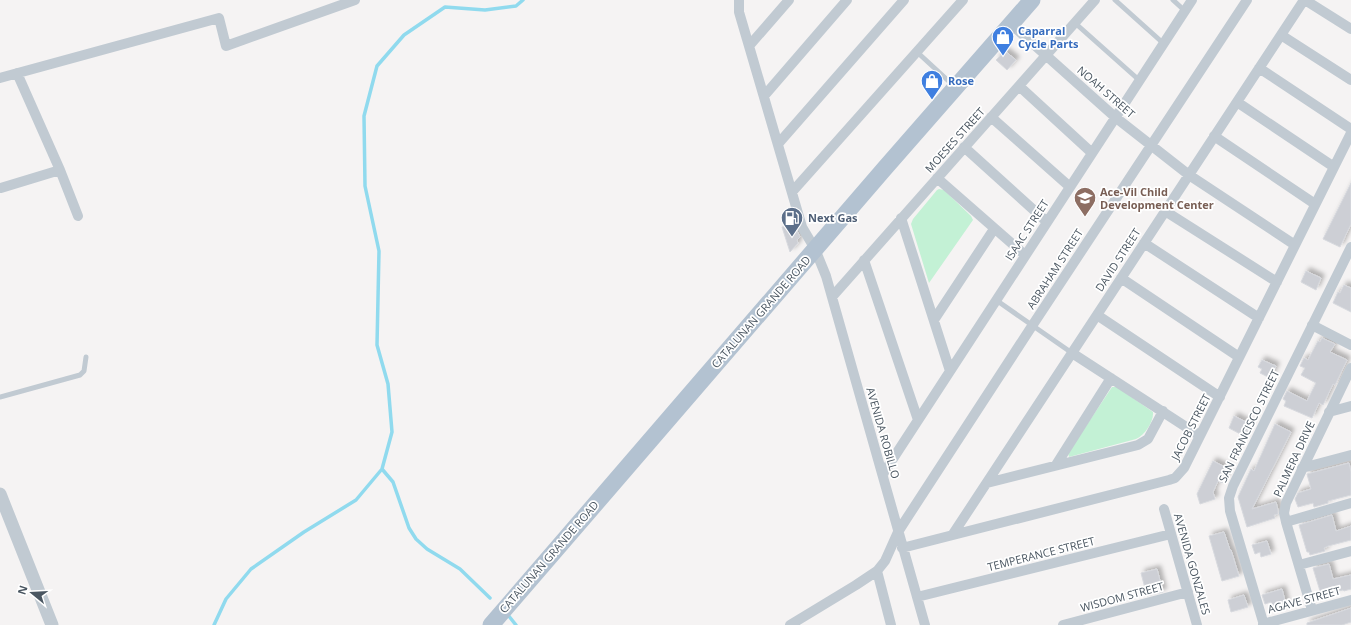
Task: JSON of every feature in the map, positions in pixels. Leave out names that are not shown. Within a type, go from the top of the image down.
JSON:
[{"type":"main road","name":"CATALUNAN GRANDE ROAD","points":[[491,625],[955,87],[1032,0]]},
{"type":"street","points":[[0,78],[219,18],[226,46],[355,0]]},
{"type":"street","name":"AVENIDA ROBILLO","points":[[739,0],[740,12],[749,46],[802,227],[821,261],[832,297],[925,625]]},
{"type":"street","points":[[749,46],[789,0]]},
{"type":"street","points":[[764,96],[847,0]]},
{"type":"street","points":[[778,144],[904,0]]},
{"type":"street","points":[[792,192],[963,0]]},
{"type":"street","name":"MOESES STREET","points":[[832,297],[1095,0]]},
{"type":"street","name":"ISAAC STREET","points":[[883,474],[1192,0]]},
{"type":"street","name":"ABRAHAM STREET","points":[[790,625],[850,589],[876,571],[887,557],[898,532],[1247,0]]},
{"type":"street","points":[[1304,0],[1351,29]]},
{"type":"street","name":"DAVID STREET","points":[[953,534],[1304,0]]},
{"type":"street","name":"NOAH STREET","points":[[1011,24],[1115,117],[1189,175],[1295,245]]},
{"type":"street","points":[[1281,34],[1351,80]]},
{"type":"street","points":[[1259,68],[1351,130]]},
{"type":"street","points":[[18,73],[78,216]]},
{"type":"street","points":[[1019,86],[1092,153]]},
{"type":"street","points":[[1237,102],[1334,167]]},
{"type":"street","points":[[991,117],[1070,187]]},
{"type":"street","name":"JACOB STREET","points":[[902,548],[1175,478],[1184,468],[1351,133]]},
{"type":"street","points":[[1214,136],[1316,204]]},
{"type":"street","points":[[964,147],[1047,222]]},
{"type":"street","points":[[1,188],[60,170]]},
{"type":"street","points":[[937,178],[1025,255]]},
{"type":"street","points":[[1165,211],[1277,282]]},
{"type":"street","points":[[901,218],[950,371]]},
{"type":"street","points":[[934,320],[994,229]]},
{"type":"street","points":[[1144,243],[1259,318]]},
{"type":"street","name":"SAN FRANCISCO STREET","points":[[1264,624],[1230,511],[1229,498],[1233,486],[1351,248]]},
{"type":"street","points":[[864,260],[918,420]]},
{"type":"street","points":[[1121,278],[1240,357]]},
{"type":"street","points":[[1097,315],[1220,397]]},
{"type":"street","points":[[1312,325],[1351,345]]},
{"type":"street","points":[[1072,353],[1200,436]]},
{"type":"street","name":"PALMERA DRIVE","points":[[1312,610],[1284,513],[1286,503],[1302,468],[1351,368]]},
{"type":"street","points":[[1056,465],[1111,378]]},
{"type":"street","points":[[1329,412],[1351,406]]},
{"type":"street","points":[[987,483],[1138,445],[1148,439],[1163,412]]},
{"type":"street","points":[[1302,468],[1351,455]]},
{"type":"street","points":[[0,494],[52,625]]},
{"type":"street","points":[[1286,522],[1351,504]]},
{"type":"street","name":"AVENIDA GONZALES","points":[[1164,509],[1197,625]]},
{"type":"street","name":"TEMPERANCE STREET","points":[[917,597],[1171,534]]},
{"type":"street","points":[[1299,565],[1351,551]]},
{"type":"street","points":[[876,571],[891,625]]},
{"type":"street","name":"WISDOM STREET","points":[[1063,625],[1188,592]]},
{"type":"street","name":"AGAVE STREET","points":[[1264,624],[1351,600]]},
{"type":"lane","points":[[1115,0],[1164,43]]},
{"type":"lane","points":[[1173,0],[1185,10]]},
{"type":"lane","points":[[1075,23],[1140,80]]},
{"type":"lane","points":[[917,52],[955,87]]},
{"type":"lane","points":[[996,300],[1072,353]]},
{"type":"lane","points":[[0,397],[80,375],[84,371],[86,357]]},
{"type":"green space","points":[[939,189],[944,190],[971,216],[973,220],[929,283],[911,224],[913,219]]},
{"type":"green space","points":[[1112,387],[1117,387],[1153,412],[1152,419],[1148,427],[1143,434],[1136,439],[1069,457],[1068,453]]},
{"type":"building","points":[[1005,51],[1016,60],[1007,70],[996,60]]},
{"type":"building","points":[[1351,183],[1351,224],[1340,247],[1323,239]]},
{"type":"building","name":"Next Gas","points":[[794,224],[800,237],[797,240],[798,243],[790,252],[782,227]]},
{"type":"building","points":[[1306,271],[1321,278],[1316,290],[1301,282]]},
{"type":"building","points":[[1344,285],[1351,288],[1351,312],[1333,303],[1338,292],[1340,293]]},
{"type":"building","points":[[1322,338],[1335,344],[1330,352],[1347,360],[1323,405],[1319,403],[1312,418],[1284,406],[1286,401],[1283,399],[1287,391],[1307,401],[1316,383],[1301,375],[1305,368],[1300,366],[1304,358],[1308,360],[1318,341],[1320,342]]},
{"type":"building","points":[[1262,360],[1276,366],[1270,378],[1260,373],[1262,369],[1258,367]]},
{"type":"building","points":[[1234,416],[1250,424],[1244,436],[1229,428]]},
{"type":"building","points":[[1275,424],[1291,432],[1252,509],[1276,502],[1278,514],[1274,515],[1275,518],[1247,527],[1238,497],[1251,469],[1254,471]]},
{"type":"building","points":[[1213,461],[1229,469],[1222,483],[1218,481],[1213,492],[1215,499],[1200,504],[1197,494]]},
{"type":"building","points":[[1349,463],[1351,472],[1351,495],[1328,501],[1328,503],[1314,507],[1313,503],[1298,507],[1295,499],[1298,493],[1311,489],[1307,474]]},
{"type":"building","points":[[1332,515],[1336,531],[1351,526],[1351,540],[1328,546],[1324,548],[1325,551],[1310,555],[1309,552],[1307,552],[1299,525]]},
{"type":"building","points":[[1224,532],[1239,576],[1222,581],[1209,536]]},
{"type":"building","points":[[1267,541],[1271,554],[1261,557],[1260,552],[1255,554],[1252,545]]},
{"type":"building","points":[[1329,564],[1333,579],[1351,575],[1351,589],[1327,594],[1326,589],[1320,591],[1313,568]]},
{"type":"building","points":[[1157,569],[1163,592],[1147,596],[1141,573]]},
{"type":"building","points":[[1282,589],[1286,605],[1273,609],[1271,602],[1265,604],[1262,595]]},
{"type":"building","points":[[1244,595],[1248,607],[1231,612],[1228,600]]},
{"type":"building","points":[[1351,608],[1351,622],[1342,625],[1307,625],[1307,623]]},
{"type":"waterway","points":[[214,625],[226,599],[251,569],[304,532],[356,500],[382,469],[392,432],[388,384],[377,345],[379,251],[365,186],[364,116],[377,66],[404,35],[445,7],[485,10],[516,6],[523,0]]},
{"type":"waterway","points":[[382,469],[393,482],[409,528],[416,539],[427,549],[460,569],[490,598]]},
{"type":"waterway","points":[[508,615],[516,625]]},
{"type":"place","name":"Caparral Cycle Parts","points":[[1003,56]]},
{"type":"place","name":"Rose","points":[[932,100]]},
{"type":"place","name":"Ace-Vil Child Development Center","points":[[1085,218]]},
{"type":"place","name":"Next Gas","points":[[792,238]]}]
